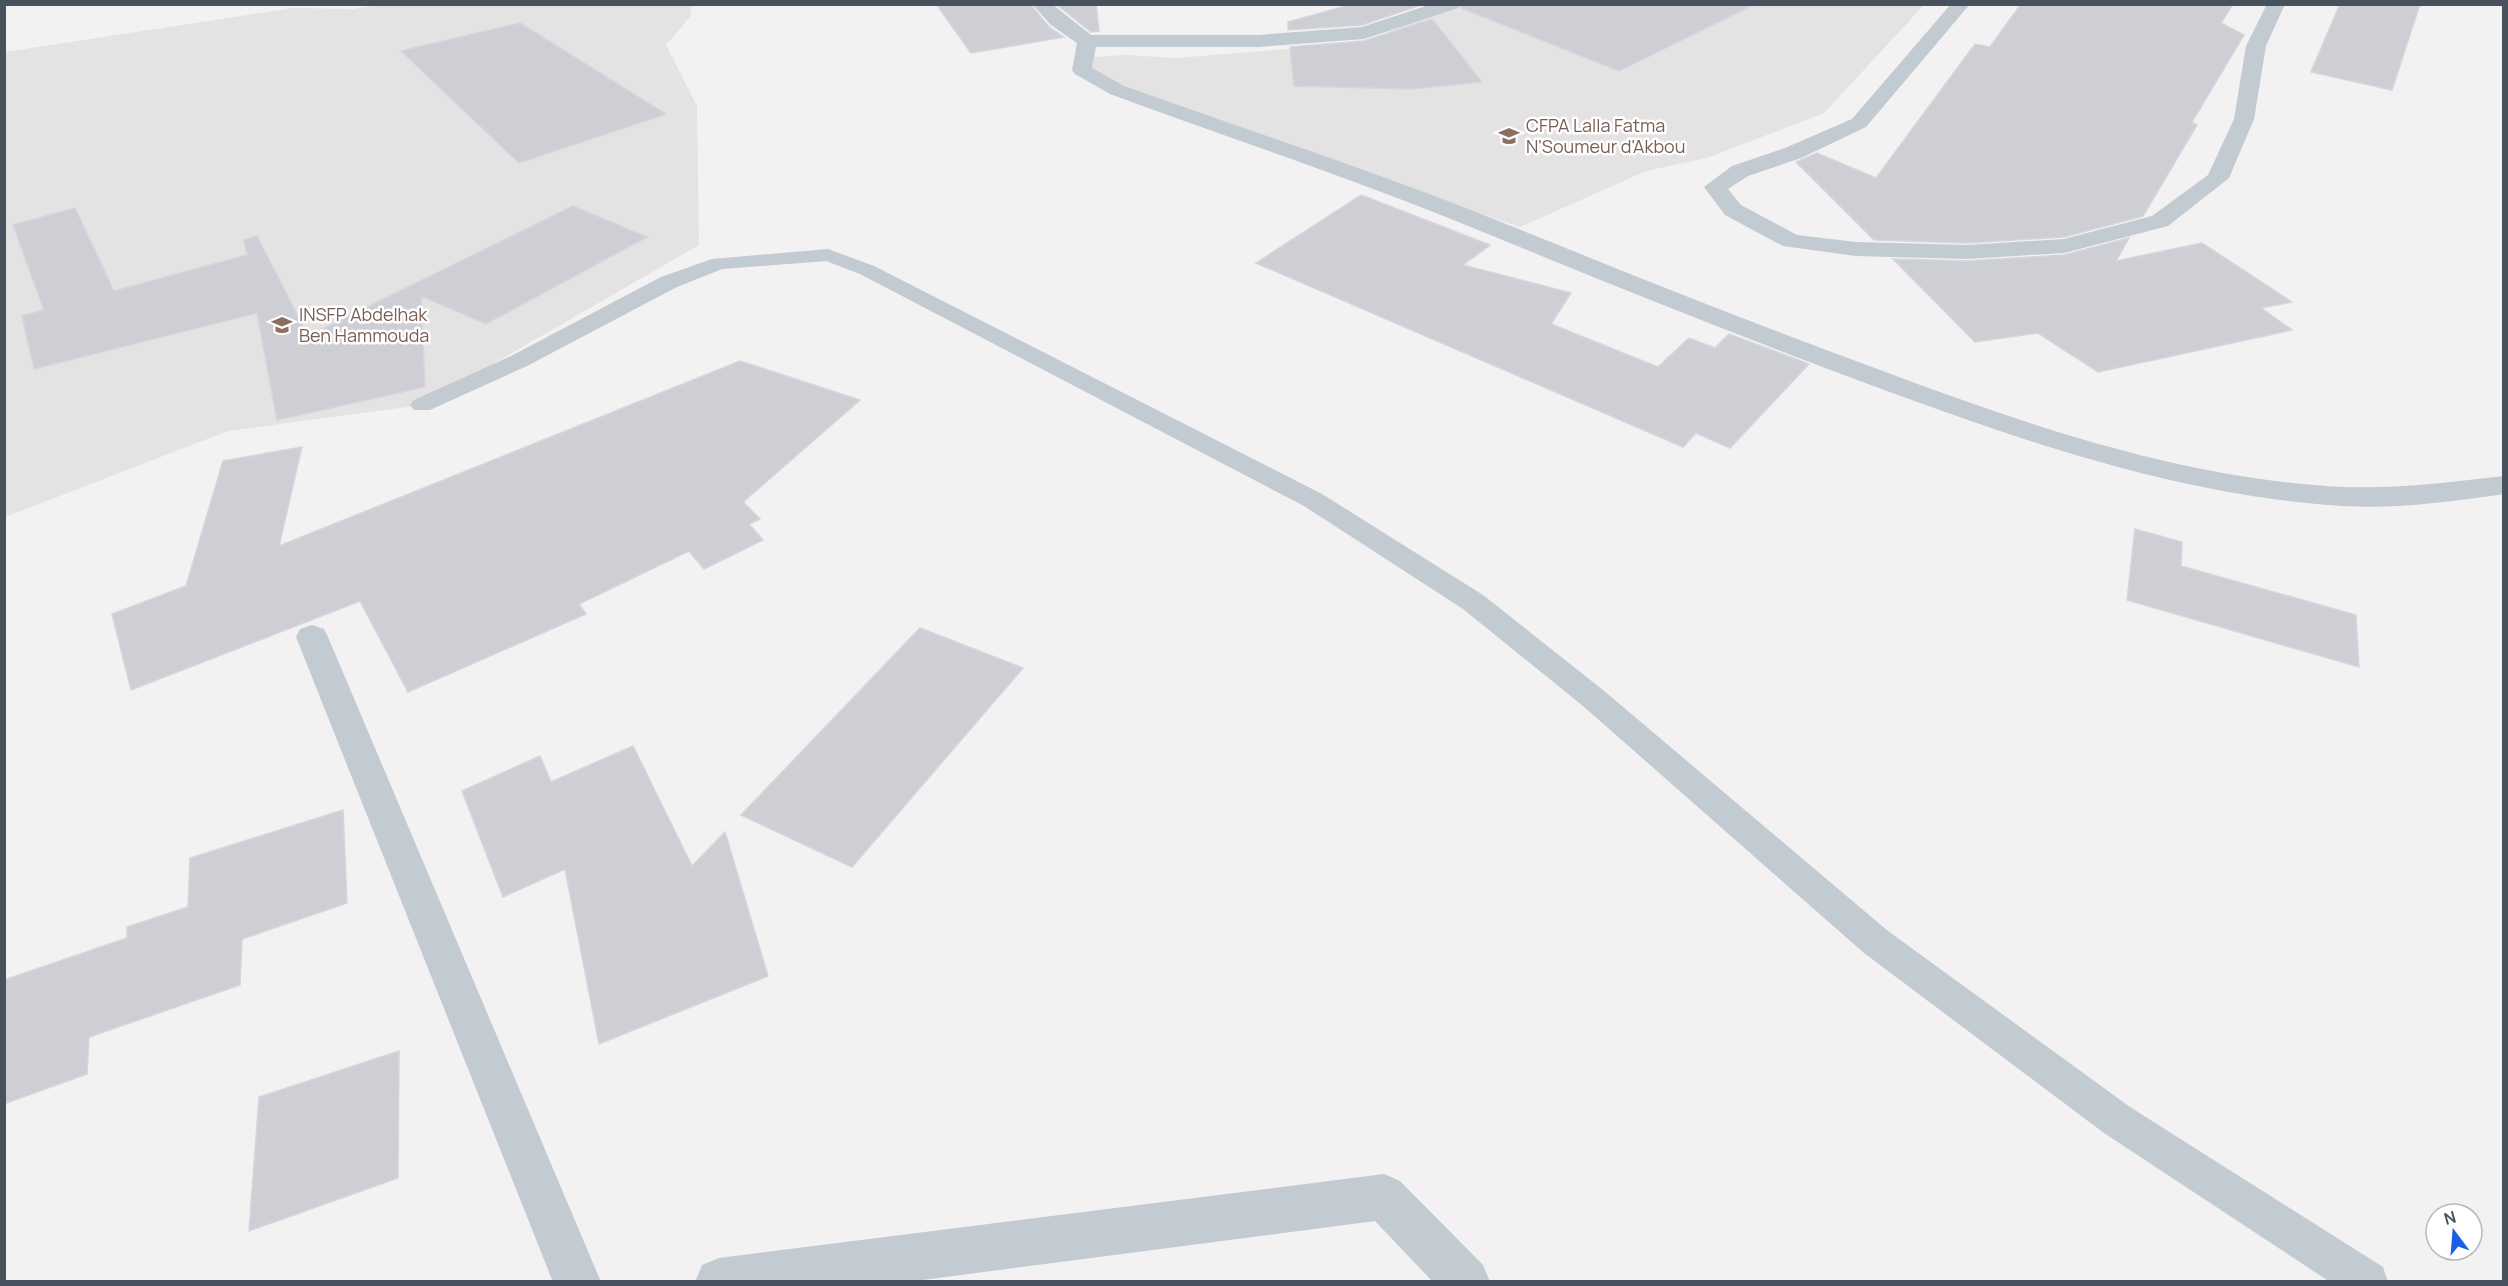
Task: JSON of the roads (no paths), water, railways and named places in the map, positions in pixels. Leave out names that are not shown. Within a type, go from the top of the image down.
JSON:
[{"type":"street","points":[[1041,4],[1058,21],[1087,41],[1258,41],[1364,33],[1452,4]]},
{"type":"street","points":[[1961,4],[1876,100],[1859,123],[1793,153],[1740,171],[1715,188],[1733,210],[1791,241],[1856,249],[1967,252],[2064,246],[2160,221],[2218,178],[2244,119],[2256,46],[2276,4]]},
{"type":"street","points":[[1087,41],[1082,70],[1117,90],[1427,201],[1680,305],[1960,409],[2062,443],[2228,486],[2320,497],[2452,495],[2504,485]]},
{"type":"street","points":[[312,637],[577,1281]]},
{"type":"street","points":[[719,1281],[1384,1197],[1466,1281]]},
{"type":"lane","points":[[422,405],[519,361],[669,282],[718,264],[828,255],[867,270],[1313,500],[1473,602],[1593,698],[1876,942],[2117,1120],[2368,1281]]},
{"type":"place","name":"CFPA Lalla Fatma N'Soumeur d'Akbou","points":[[1509,136]]},
{"type":"place","name":"INSFP Abdelhak Ben Hammouda","points":[[282,325]]}]
